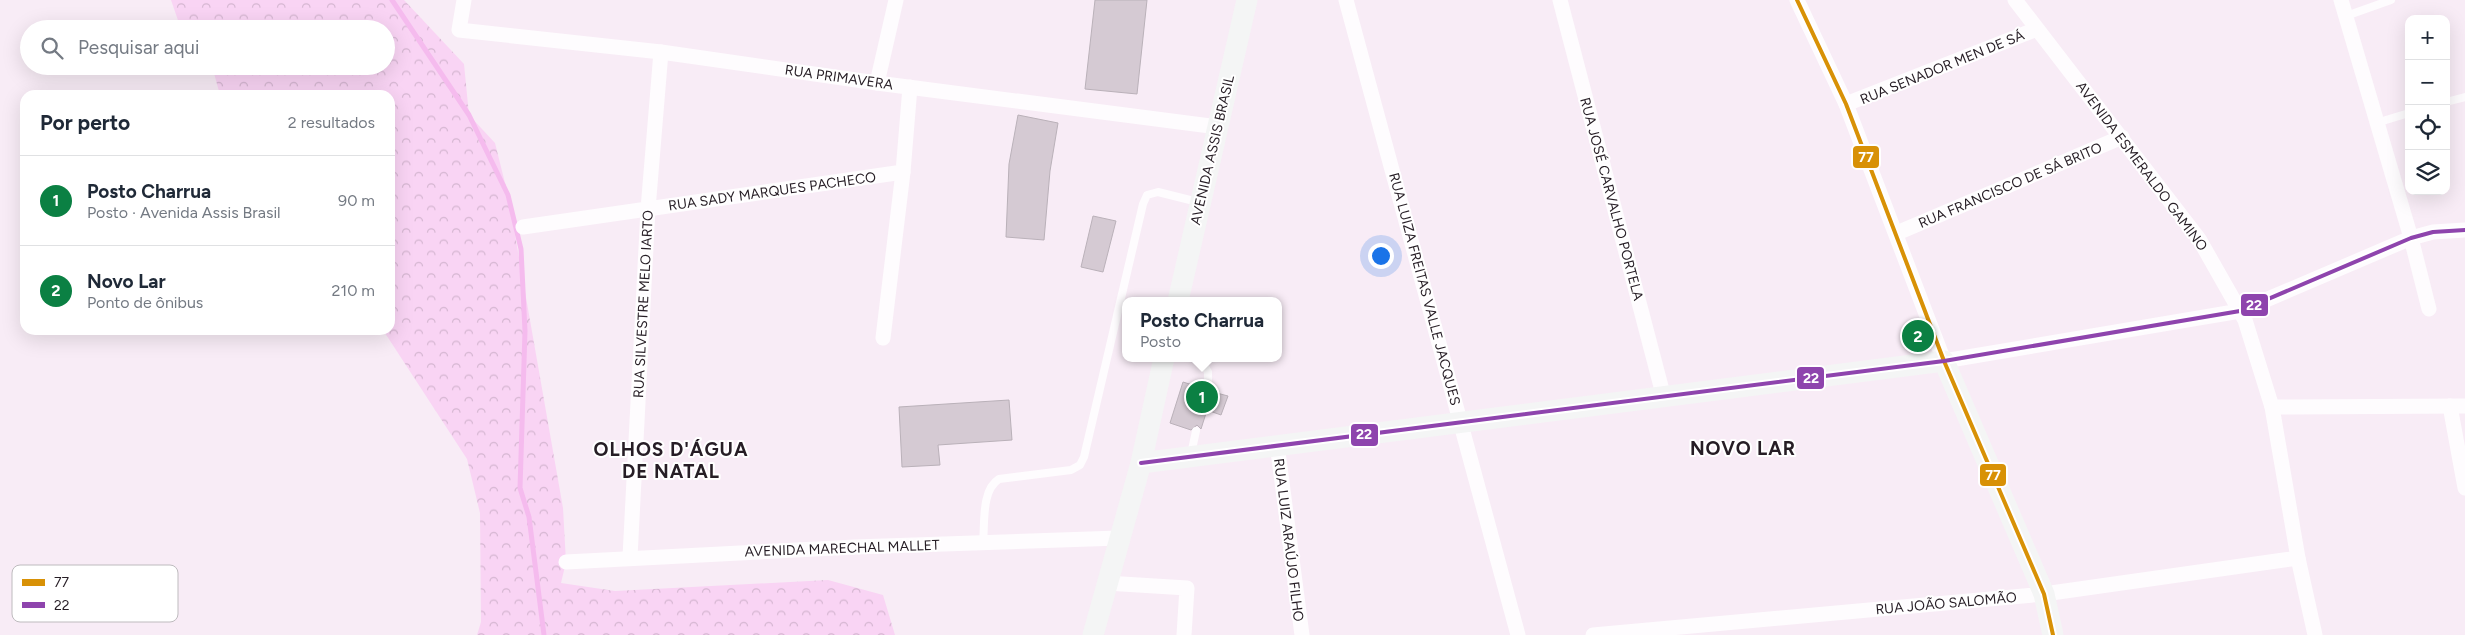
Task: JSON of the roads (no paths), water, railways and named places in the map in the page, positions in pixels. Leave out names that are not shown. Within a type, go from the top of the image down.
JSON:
[{"type":"street","name":"RUA PRIMAVERA","points":[[464,0],[459,30],[661,52],[877,83],[1218,127]]},
{"type":"street","points":[[877,83],[896,0]]},
{"type":"street","name":"AVENIDA ASSIS BRASIL","points":[[1179,297],[1246,0]]},
{"type":"street","name":"RUA LUIZA FREITAS VALLE JACQUES","points":[[1346,0],[1518,635]]},
{"type":"street","name":"RUA JOSÉ CARVALHO PORTELA","points":[[1560,0],[1664,398]]},
{"type":"street","points":[[1797,0],[1846,104],[1944,361],[2044,594],[2053,635]]},
{"type":"street","name":"AVENIDA ESMERALDO GAMINO","points":[[2016,0],[2199,239],[2245,320],[2272,407],[2298,558],[2316,635]]},
{"type":"street","points":[[2341,0],[2411,238],[2429,309]]},
{"type":"street","name":"RUA SENADOR MEN DE SÁ","points":[[1846,104],[2037,29]]},
{"type":"street","name":"RUA SILVESTRE MELO IARTO","points":[[630,557],[648,209],[661,52]]},
{"type":"street","points":[[883,338],[903,172],[910,87]]},
{"type":"street","name":"RUA FRANCISCO DE SÁ BRITO","points":[[1897,234],[2122,137]]},
{"type":"street","name":"RUA SADY MARQUES PACHECO","points":[[523,227],[903,172]]},
{"type":"street","points":[[1140,462],[1460,421],[1664,398],[1944,361],[2240,311],[2411,238],[2433,232],[2465,230]]},
{"type":"street","points":[[1093,635],[1140,462],[1163,362]]},
{"type":"street","points":[[2450,406],[2465,488]]},
{"type":"street","points":[[2272,407],[2465,406]]},
{"type":"street","name":"RUA LUIZ ARAÚJO FILHO","points":[[1277,444],[1302,635]]},
{"type":"street","name":"AVENIDA MARECHAL MALLET","points":[[566,562],[630,557],[1119,538]]},
{"type":"street","name":"RUA JOÃO SALOMÃO","points":[[1593,635],[2044,594],[2298,558]]},
{"type":"street","points":[[1106,583],[1187,588],[1184,635]]},
{"type":"lane","points":[[2346,16],[2391,0]]},
{"type":"lane","points":[[2450,101],[2465,97]]},
{"type":"lane","points":[[2376,123],[2405,114]]},
{"type":"lane","points":[[983,543],[988,492],[993,483],[999,480],[1071,470],[1080,465],[1084,457],[1143,204],[1147,196],[1158,192],[1200,202]]},
{"type":"lane","points":[[1202,362],[1209,377],[1208,390]]},
{"type":"lane","points":[[1190,456],[1196,431]]},
{"type":"waterway","points":[[392,0],[469,115],[508,195],[521,249],[525,331],[520,488],[529,517],[544,635]]},
{"type":"place","name":"Novo Lar","points":[[1918,336]]},
{"type":"place","name":"Posto Charrua","points":[[1202,397]]},
{"type":"district","name":"NOVO LAR","points":[[1743,448]]},
{"type":"district","name":"OLHOS D'ÁGUA DE NATAL","points":[[671,460]]}]
